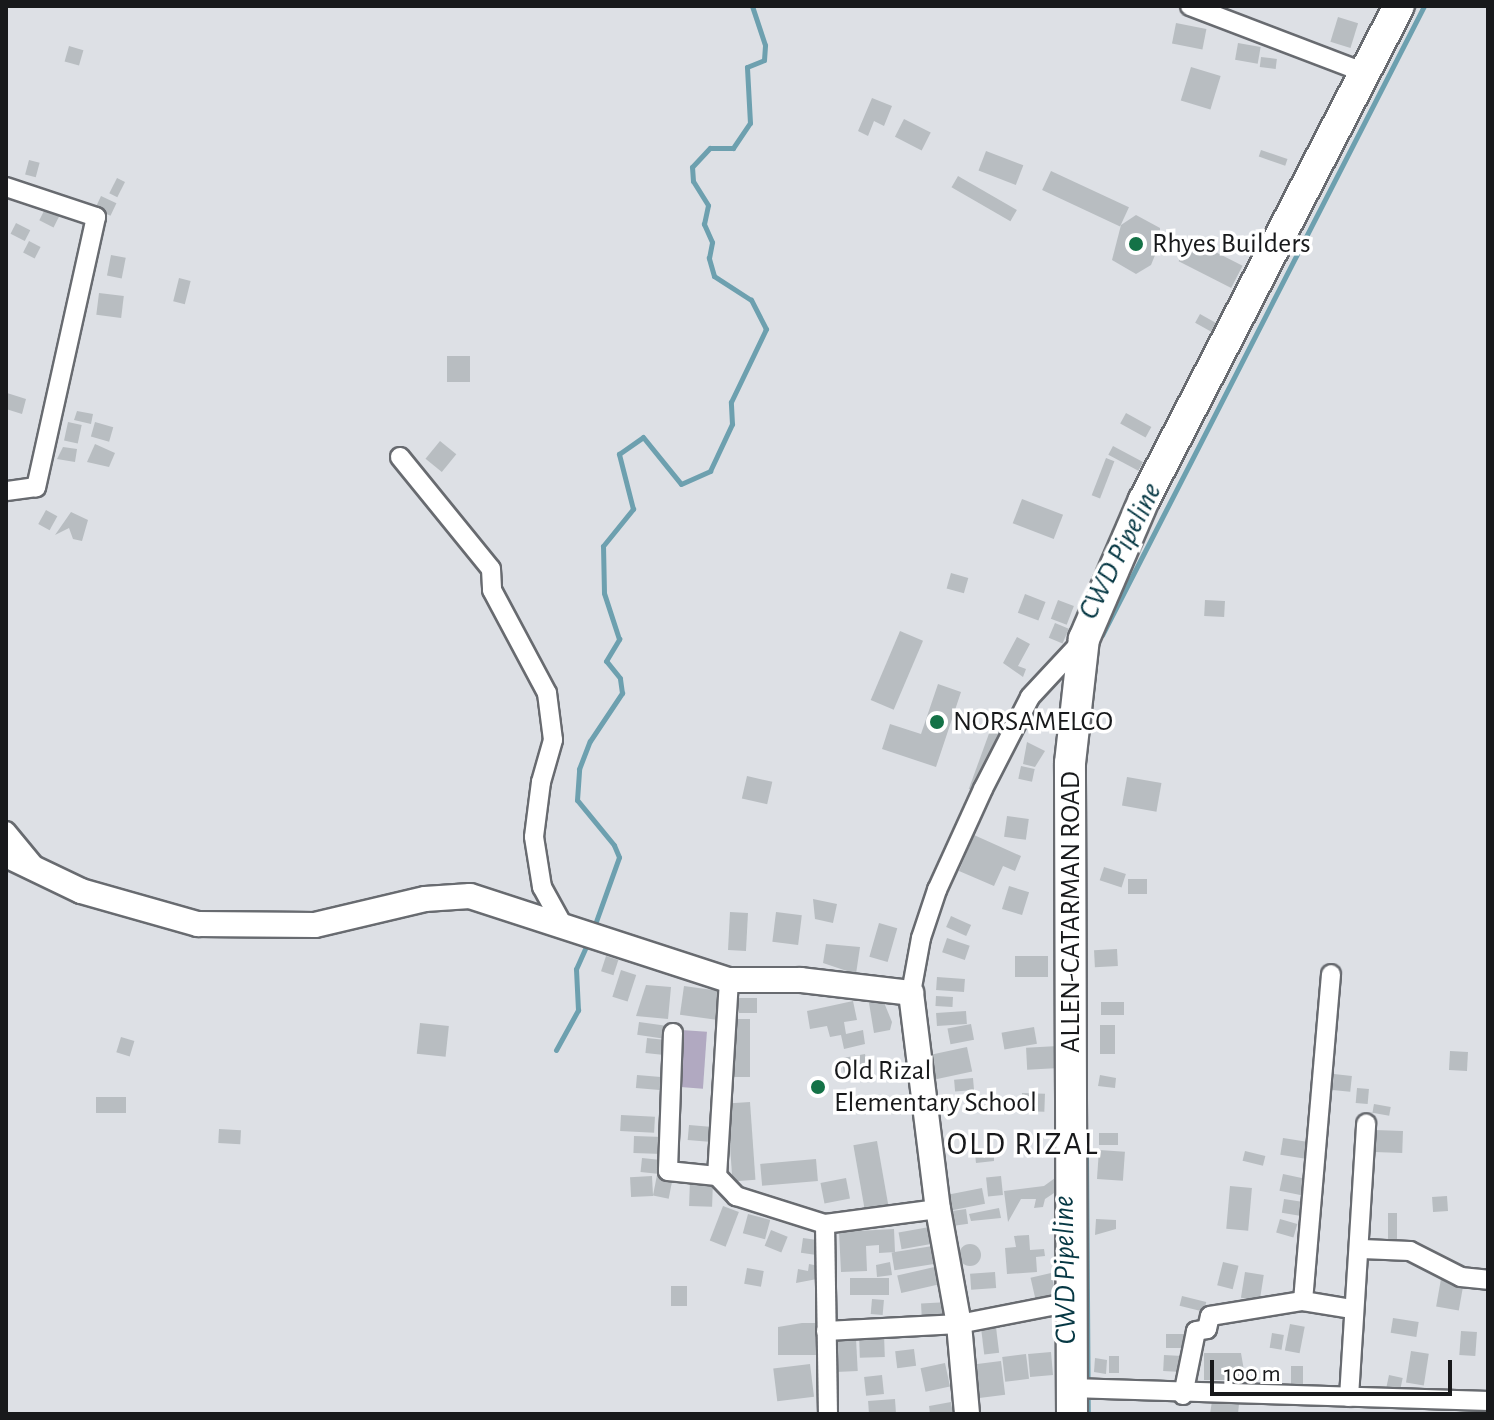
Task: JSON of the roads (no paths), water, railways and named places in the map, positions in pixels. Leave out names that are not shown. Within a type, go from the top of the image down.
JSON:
[{"type":"main road","name":"ALLEN-CATARMAN ROAD","points":[[1072,1401],[1070,763],[1084,639],[1144,500],[1399,6]]},
{"type":"street","points":[[1190,6],[1365,73]]},
{"type":"street","points":[[6,187],[96,217],[36,487],[6,491]]},
{"type":"street","points":[[400,457],[491,569],[492,590],[547,693],[553,740],[541,782],[534,837],[542,887],[584,935]]},
{"type":"street","points":[[967,1414],[959,1324],[938,1209],[911,993],[929,914],[983,789],[1030,697],[1084,639]]},
{"type":"street","points":[[6,831],[38,871]]},
{"type":"street","points":[[6,855],[81,891],[198,924],[315,925],[448,896],[470,896],[729,980],[801,980],[911,993]]},
{"type":"street","points":[[1303,1301],[1331,974]]},
{"type":"street","points":[[717,1176],[729,980]]},
{"type":"street","points":[[673,1033],[668,1171],[717,1176],[736,1196],[825,1224],[938,1209]]},
{"type":"street","points":[[1349,1397],[1352,1309],[1362,1249],[1360,1179],[1366,1124]]},
{"type":"street","points":[[825,1224],[828,1414]]},
{"type":"street","points":[[1362,1249],[1410,1251],[1461,1277],[1488,1280]]},
{"type":"street","points":[[1183,1395],[1196,1331],[1207,1329],[1210,1316],[1303,1301],[1352,1309]]},
{"type":"street","points":[[826,1331],[959,1324],[1071,1302]]},
{"type":"street","points":[[1072,1401],[1183,1395],[1488,1401]]},
{"type":"waterway","points":[[594,927],[619,857],[614,845],[577,800],[579,769],[590,741],[622,693],[620,678],[606,661],[619,639],[604,593],[603,546],[633,509],[619,454],[643,437],[681,484],[710,471],[732,424],[731,402],[766,329],[751,300],[714,276],[709,258],[712,242],[704,224],[708,205],[693,181],[692,167],[710,148],[733,148],[750,123],[747,67],[764,60],[765,45],[752,6]]},
{"type":"waterway","name":"CWD Pipeline","points":[[1102,635],[1424,6]]},
{"type":"waterway","points":[[556,1050],[578,1010],[576,969],[589,940]]},
{"type":"waterway","name":"CWD Pipeline","points":[[1086,1155],[1088,1414]]},
{"type":"place","name":"Rhyes Builders","points":[[1136,244]]},
{"type":"place","name":"NORSAMELCO","points":[[937,722]]},
{"type":"place","name":"Old Rizal Elementary School","points":[[818,1087]]},
{"type":"district","name":"OLD RIZAL","points":[[1023,1144]]}]
